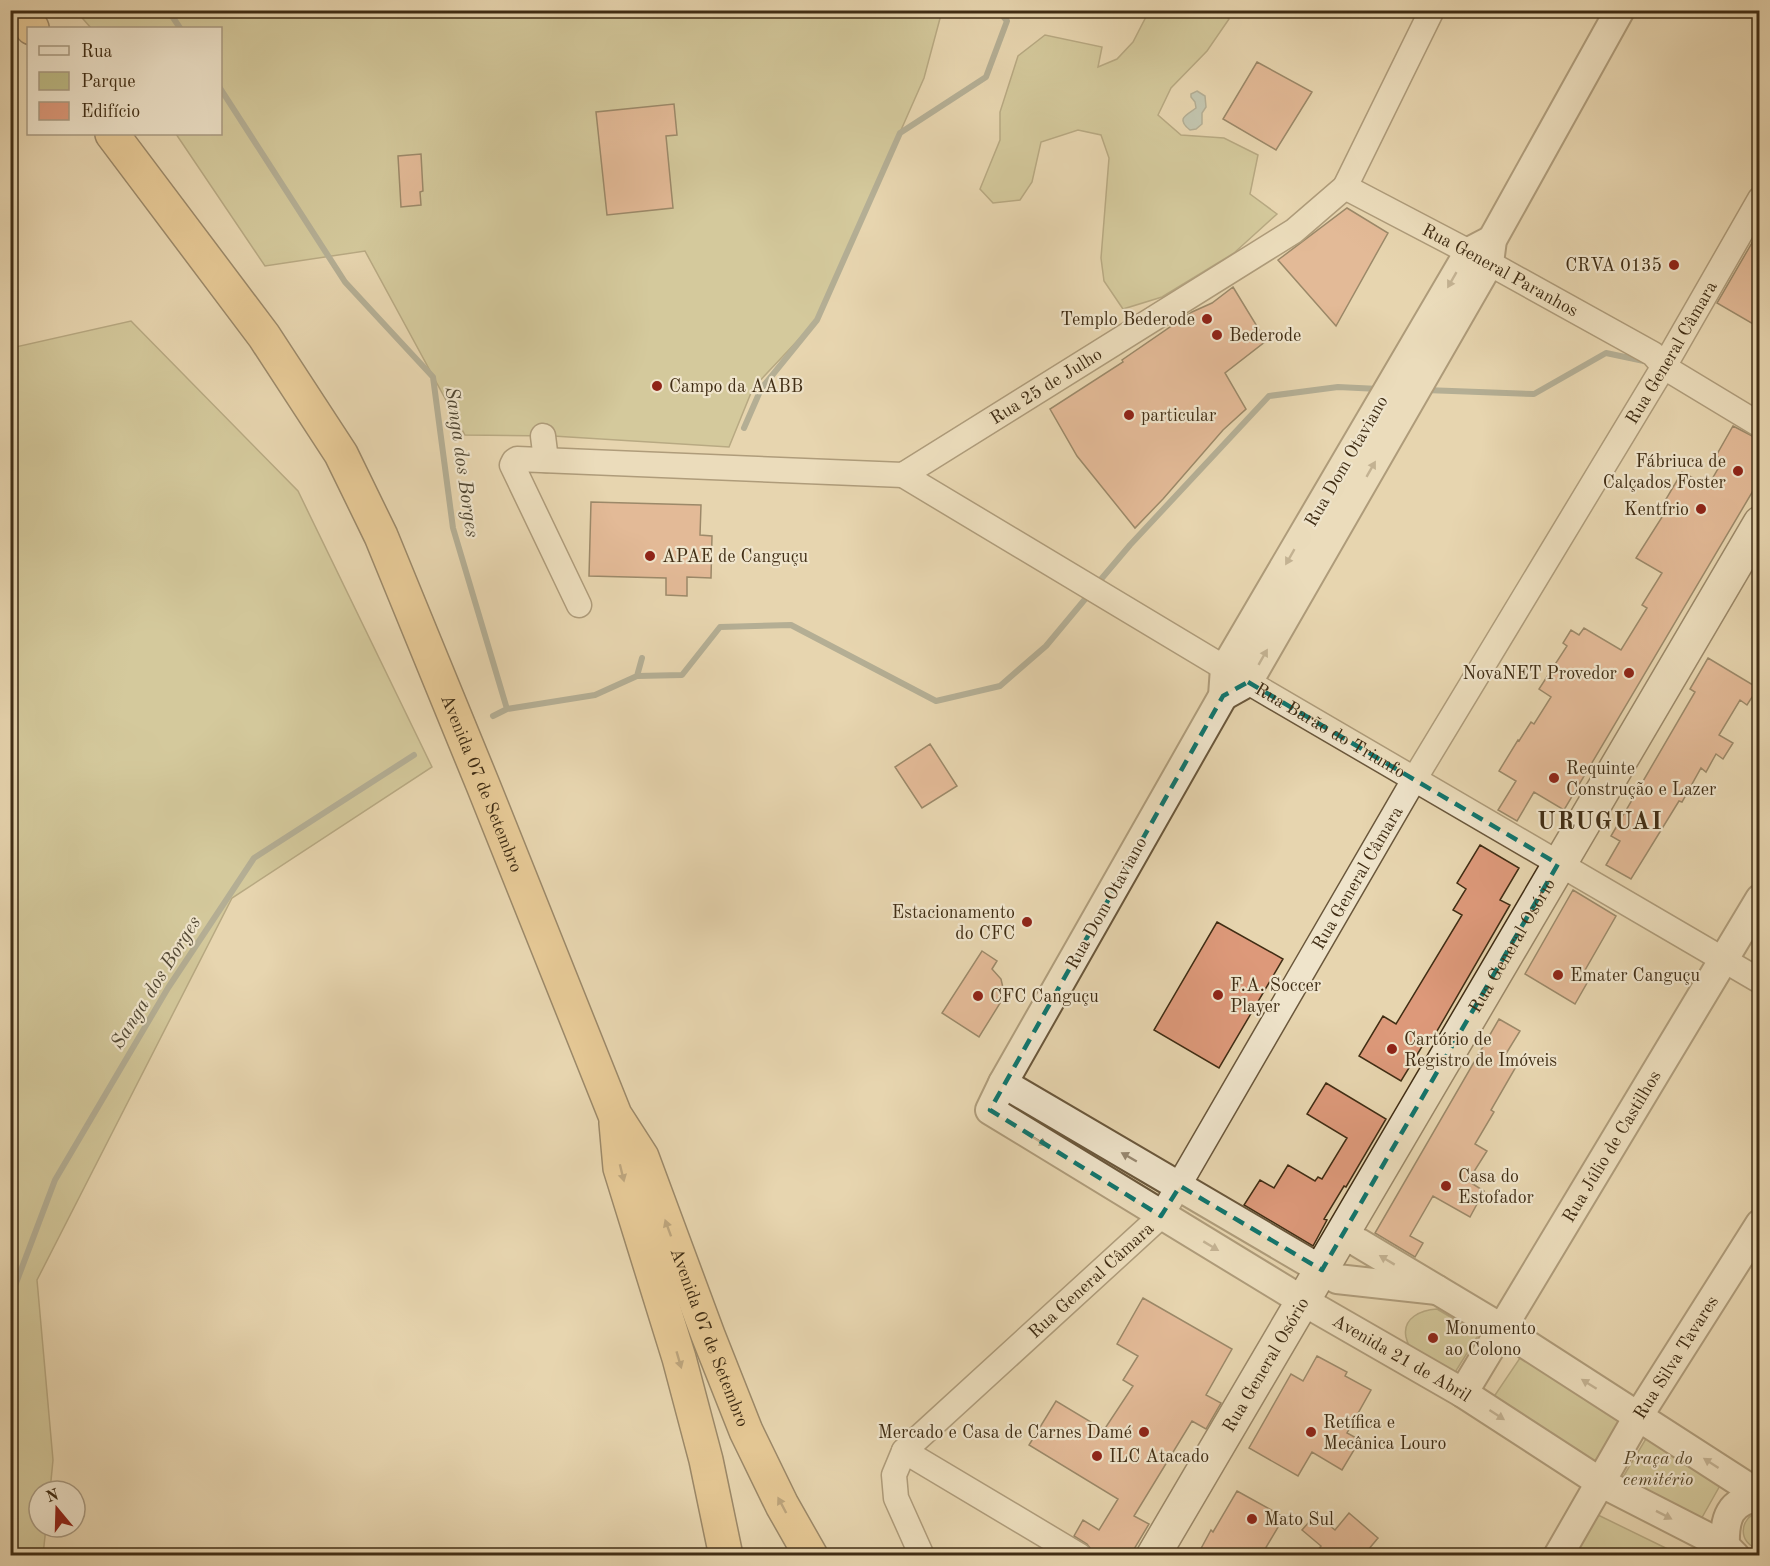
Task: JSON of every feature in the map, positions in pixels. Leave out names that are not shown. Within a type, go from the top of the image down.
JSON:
[{"type":"highway","points":[[18,10],[31,27]]},
{"type":"highway","name":"Avenida 07 de Setembro","points":[[113,135],[264,336],[341,454],[381,536],[615,1115],[642,1157],[746,1431],[782,1505],[811,1556]]},
{"type":"highway","name":"Avenida 07 de Setembro","points":[[615,1115],[620,1168],[679,1358],[706,1460],[726,1556]]},
{"type":"main road","name":"Rua General Osório","points":[[1173,1556],[1329,1274],[1565,868],[1760,523]]},
{"type":"main road","name":"Rua General Osório","points":[[1329,1274],[1359,1243],[1565,868],[1760,552]]},
{"type":"main road","name":"Rua General Osório","points":[[1153,1556],[1312,1306]]},
{"type":"street","name":"Rua 25 de Julho","points":[[903,475],[1294,231],[1345,186],[1432,10]]},
{"type":"street","name":"Rua Dom Otaviano","points":[[990,1110],[1003,1083],[1232,682],[1483,252],[1620,10]]},
{"type":"street","name":"Rua General Paranhos","points":[[1345,186],[1483,252],[1662,359],[1760,425]]},
{"type":"street","name":"Rua General Câmara","points":[[922,1556],[896,1498],[894,1475],[904,1451],[1161,1216],[1414,778],[1662,359],[1760,199]]},
{"type":"street","name":"Rua General Paranhos","points":[[1662,359],[1760,410]]},
{"type":"street","points":[[543,436],[546,460]]},
{"type":"street","points":[[579,605],[512,465],[517,459],[903,475]]},
{"type":"street","name":"Rua Barão do Triunfo","points":[[903,475],[1232,682],[1414,778],[1760,981]]},
{"type":"street","name":"Rua Júlio de Castilhos","points":[[1462,1393],[1760,899]]},
{"type":"street","points":[[1003,1083],[1329,1274],[1437,1290]]},
{"type":"street","name":"Avenida 21 de Abril","points":[[990,1110],[1161,1216],[1462,1393],[1600,1482],[1731,1553]]},
{"type":"street","name":"Rua Silva Tavares","points":[[1558,1556],[1639,1415],[1760,1224]]},
{"type":"street","points":[[1359,1243],[1501,1328],[1639,1415],[1760,1496]]},
{"type":"street","points":[[904,1451],[1080,1556]]},
{"type":"street","points":[[1731,1553],[1726,1521],[1731,1510],[1740,1502],[1760,1496]]},
{"type":"highlighted area","points":[[1248,682],[1558,864],[1322,1270],[1180,1186],[1161,1216],[990,1110],[1223,696]]},
{"type":"green space","points":[[76,11],[942,11],[924,78],[817,320],[753,388],[729,447],[553,436],[465,435],[365,251],[265,266],[177,135],[222,135],[222,27],[90,27]]},
{"type":"green space","points":[[1149,11],[1222,11],[1229,19],[1207,51],[1171,88],[1158,115],[1181,135],[1224,138],[1258,155],[1250,194],[1277,214],[1234,253],[1162,297],[1123,309],[1104,281],[1101,258],[1109,158],[1101,135],[1078,130],[1041,142],[1032,182],[1020,200],[993,203],[980,189],[1000,140],[1000,112],[1018,56],[1045,35],[1102,47],[1098,67],[1117,59],[1133,42]]},
{"type":"green space","points":[[131,321],[298,491],[432,767],[232,898],[37,1280],[53,1460],[51,1479],[27,1479],[27,1539],[45,1539],[43,1555],[11,1555],[11,348]]},
{"type":"green space","points":[[1437,1309],[1479,1334],[1454,1374],[1416,1353],[1410,1347],[1406,1337],[1407,1325],[1414,1316]]},
{"type":"green space","points":[[1522,1355],[1623,1419],[1591,1467],[1491,1401]]},
{"type":"green space","name":"Praça do cemitério","points":[[1650,1432],[1722,1482],[1700,1521],[1623,1477]]},
{"type":"green space","points":[[1760,1512],[1759,1549],[1747,1542],[1743,1531],[1747,1520]]},
{"type":"green space","points":[[1596,1514],[1680,1555],[1572,1556]]},
{"type":"water","points":[[1197,91],[1205,96],[1206,107],[1202,113],[1202,124],[1190,130],[1183,120],[1196,108],[1191,94]]},
{"type":"building","points":[[1257,62],[1312,92],[1276,150],[1223,119]]},
{"type":"building","points":[[674,104],[677,135],[666,136],[673,208],[607,215],[596,112]]},
{"type":"building","points":[[421,154],[423,191],[420,192],[421,205],[401,207],[398,156]]},
{"type":"building","points":[[1347,208],[1388,233],[1336,326],[1278,260]]},
{"type":"building","points":[[1760,229],[1760,328],[1717,303]]},
{"type":"building","points":[[1233,287],[1266,341],[1225,373],[1246,409],[1223,430],[1135,528],[1077,456],[1050,409],[1123,362],[1122,360],[1192,312],[1212,303]]},
{"type":"building","points":[[1733,426],[1760,440],[1760,479],[1564,810],[1534,792],[1517,821],[1498,810],[1516,781],[1499,771],[1518,740],[1531,722],[1534,724],[1551,697],[1539,689],[1567,646],[1563,643],[1571,630],[1579,635],[1584,628],[1621,650],[1647,608],[1642,605],[1662,573],[1636,558],[1664,514],[1659,511],[1682,472],[1708,486],[1723,460],[1716,456]]},
{"type":"building","name":"APAE de Canguçu","points":[[591,502],[701,505],[700,535],[712,536],[711,578],[687,577],[687,596],[666,595],[666,578],[589,576]]},
{"type":"building","points":[[1708,658],[1758,688],[1747,705],[1740,700],[1719,735],[1733,743],[1723,759],[1716,754],[1706,772],[1701,768],[1682,802],[1679,801],[1631,879],[1606,865],[1620,841],[1611,836],[1695,692],[1690,689]]},
{"type":"building","points":[[930,744],[957,786],[922,808],[895,767]]},
{"type":"building","points":[[1480,845],[1519,868],[1500,900],[1510,905],[1433,1038],[1429,1035],[1401,1081],[1359,1056],[1383,1016],[1396,1024],[1462,915],[1453,910],[1466,889],[1457,883]]},
{"type":"building","points":[[1573,890],[1616,916],[1584,972],[1591,976],[1575,1004],[1525,974]]},
{"type":"building","name":"F.A. Soccer Player","points":[[1217,922],[1283,959],[1219,1068],[1154,1030]]},
{"type":"building","name":"CFC Canguçu","points":[[982,951],[997,961],[992,969],[1001,979],[1004,992],[1002,1000],[979,1037],[942,1013]]},
{"type":"building","points":[[1499,1019],[1520,1031],[1504,1057],[1517,1065],[1491,1110],[1494,1112],[1475,1144],[1487,1151],[1468,1181],[1484,1191],[1470,1217],[1433,1196],[1410,1236],[1423,1243],[1415,1257],[1375,1233]]},
{"type":"building","points":[[1326,1083],[1386,1119],[1346,1187],[1344,1186],[1324,1219],[1327,1220],[1313,1246],[1244,1205],[1260,1180],[1274,1188],[1288,1165],[1315,1181],[1318,1177],[1322,1179],[1347,1138],[1307,1114]]},
{"type":"building","points":[[1143,1298],[1232,1349],[1206,1395],[1221,1403],[1206,1429],[1192,1421],[1134,1516],[1149,1524],[1130,1556],[1099,1556],[1087,1544],[1074,1536],[1083,1520],[1099,1530],[1118,1499],[1029,1445],[1056,1401],[1104,1430],[1133,1386],[1123,1380],[1138,1356],[1117,1344]]},
{"type":"building","points":[[1317,1356],[1347,1372],[1345,1376],[1371,1390],[1347,1433],[1360,1440],[1342,1470],[1312,1452],[1298,1476],[1249,1448],[1291,1374],[1303,1381]]},
{"type":"building","points":[[1237,1491],[1284,1517],[1261,1556],[1197,1556],[1211,1530],[1213,1532]]},
{"type":"building","points":[[1349,1513],[1378,1538],[1363,1556],[1313,1556],[1321,1546],[1302,1530],[1316,1514],[1335,1530]]},
{"type":"waterway","name":"Sanga dos Borges","points":[[168,10],[179,27]]},
{"type":"waterway","points":[[744,428],[761,389],[817,320],[900,133],[986,77],[1007,21],[998,10]]},
{"type":"waterway","name":"Sanga dos Borges","points":[[222,91],[345,282],[433,377],[453,528],[507,709],[493,716]]},
{"type":"waterway","points":[[1425,390],[1534,394],[1606,353],[1644,361]]},
{"type":"waterway","points":[[1097,584],[1130,545],[1269,396],[1338,387],[1379,389]]},
{"type":"waterway","points":[[637,676],[682,675],[720,627],[791,625],[936,701],[1000,686],[1046,646],[1091,592]]},
{"type":"waterway","points":[[507,709],[595,695],[637,676],[642,658]]},
{"type":"waterway","name":"Sanga dos Borges","points":[[10,1299],[55,1180],[168,988],[254,858],[414,755]]},
{"type":"place","name":"CRVA 0135","points":[[1674,265]]},
{"type":"place","name":"Templo Bederode","points":[[1207,319]]},
{"type":"place","name":"Bederode","points":[[1217,335]]},
{"type":"place","name":"Campo da AABB","points":[[657,386]]},
{"type":"place","name":"particular","points":[[1129,415]]},
{"type":"place","name":"Fábriuca de Calçados Foster","points":[[1738,471]]},
{"type":"place","name":"Kentfrio","points":[[1701,509]]},
{"type":"place","name":"APAE de Canguçu","points":[[650,556]]},
{"type":"place","name":"NovaNET Provedor","points":[[1629,673]]},
{"type":"place","name":"Requinte Construção e Lazer","points":[[1554,778]]},
{"type":"place","name":"Estacionamento do CFC","points":[[1027,922]]},
{"type":"place","name":"Emater Canguçu","points":[[1558,975]]},
{"type":"place","name":"F.A. Soccer Player","points":[[1218,995]]},
{"type":"place","name":"CFC Canguçu","points":[[978,996]]},
{"type":"place","name":"Cartório de Registro de Imóveis","points":[[1392,1049]]},
{"type":"place","name":"Casa do Estofador","points":[[1446,1186]]},
{"type":"place","name":"Monumento ao Colono","points":[[1433,1338]]},
{"type":"place","name":"Mercado e Casa de Carnes Damé","points":[[1144,1432]]},
{"type":"place","name":"Retífica e Mecânica Louro","points":[[1311,1432]]},
{"type":"place","name":"ILC Atacado","points":[[1097,1456]]},
{"type":"place","name":"Mato Sul","points":[[1252,1519]]},
{"type":"district","name":"URUGUAI","points":[[1600,821]]}]
